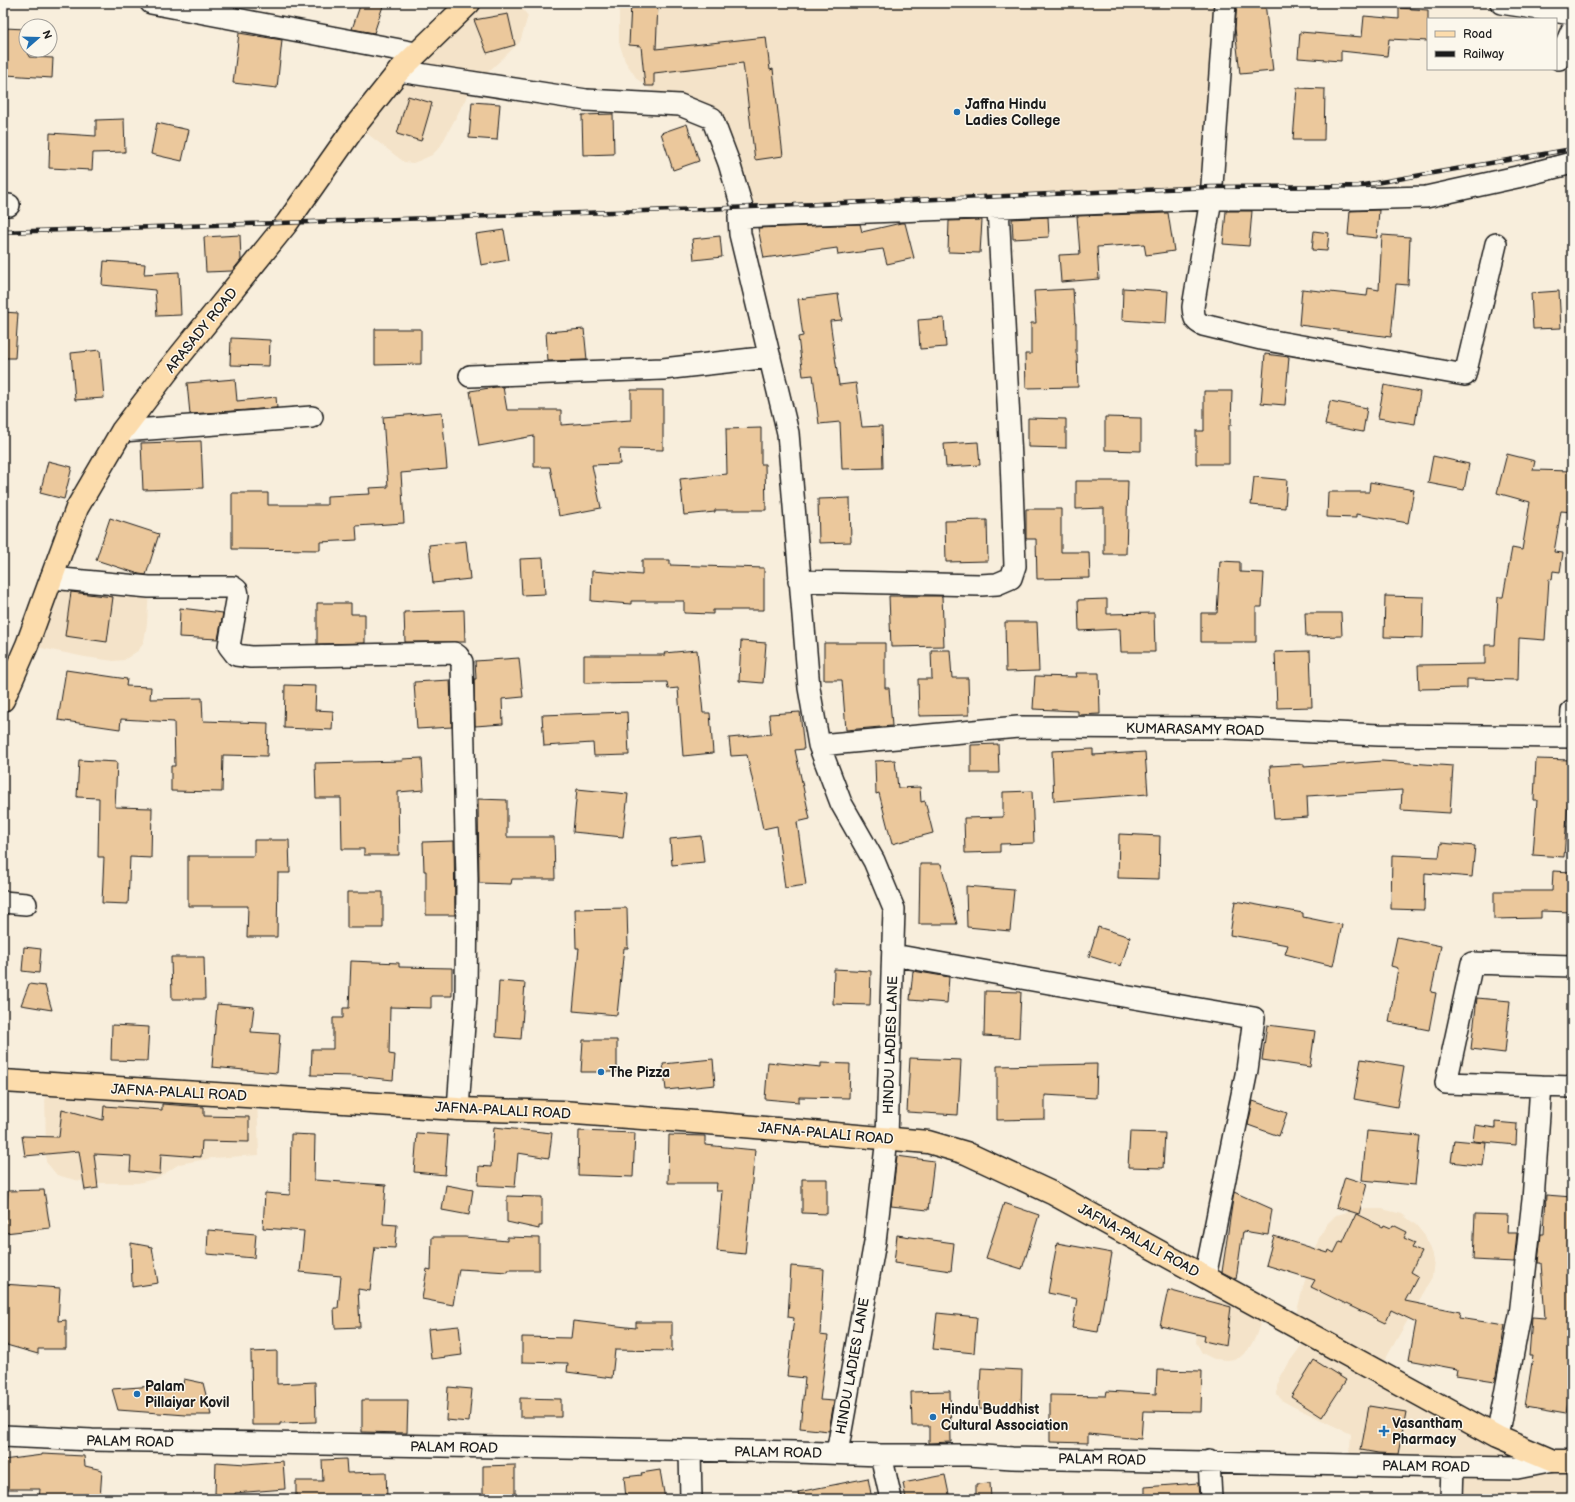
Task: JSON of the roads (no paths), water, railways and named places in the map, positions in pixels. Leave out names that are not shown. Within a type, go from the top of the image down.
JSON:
[{"type":"main road","name":"ARASADY ROAD","points":[[3,700],[27,645],[77,508],[122,432],[170,368],[287,223],[356,124],[398,71],[469,3]]},
{"type":"main road","name":"JAFNA-PALALI ROAD","points":[[3,1081],[458,1109],[562,1112],[928,1142],[966,1153],[1054,1194],[1497,1437],[1562,1461]]},
{"type":"street","points":[[151,3],[416,53]]},
{"type":"street","points":[[1225,3],[1211,199],[1193,307],[1196,322],[1261,339],[1465,375],[1496,244]]},
{"type":"street","points":[[1501,3],[1572,14]]},
{"type":"street","points":[[1559,59],[1572,30]]},
{"type":"street","name":"HINDU LADIES LANE","points":[[398,71],[586,100],[680,105],[712,118],[729,163],[742,207],[739,217],[740,234],[788,433],[809,688],[819,745],[842,802],[874,861],[894,909],[887,1138],[875,1242],[837,1453]]},
{"type":"street","points":[[739,217],[1211,199],[1344,199],[1426,197],[1517,178],[1572,163]]},
{"type":"street","points":[[799,581],[980,586],[997,584],[1011,578],[1015,566],[998,208]]},
{"type":"street","points":[[470,376],[663,369],[770,357]]},
{"type":"street","points":[[122,432],[312,417]]},
{"type":"street","points":[[51,578],[149,587],[234,587],[237,590],[238,595],[229,646],[236,655],[251,657],[454,653],[458,656],[462,662],[467,879],[466,996],[458,1109]]},
{"type":"street","points":[[1571,737],[1572,711]]},
{"type":"street","name":"KUMARASAMY ROAD","points":[[819,745],[1018,727],[1226,728],[1379,734],[1571,737]]},
{"type":"street","points":[[3,902],[26,904]]},
{"type":"street","points":[[893,955],[1094,990],[1150,1002],[1254,1018],[1247,1070],[1205,1277]]},
{"type":"street","points":[[1572,966],[1472,963],[1446,1083],[1572,1087]]},
{"type":"street","points":[[1497,1437],[1520,1307],[1533,1200],[1541,1086]]},
{"type":"street","name":"PALAM ROAD","points":[[3,1436],[92,1440],[881,1455],[969,1455],[1012,1458],[1452,1467],[1517,1468],[1562,1461]]},
{"type":"street","points":[[690,1451],[692,1499]]},
{"type":"street","points":[[881,1455],[891,1499]]},
{"type":"street","points":[[1209,1461],[1211,1499]]},
{"type":"street","points":[[1451,1499],[1452,1467]]},
{"type":"railway","points":[[3,232],[705,209],[1211,187],[1358,186],[1572,149]]},
{"type":"place","name":"Jaffna Hindu Ladies College","points":[[957,112]]},
{"type":"place","name":"The Pizza","points":[[601,1072]]},
{"type":"place","name":"Palam Pillaiyar Kovil","points":[[137,1394]]},
{"type":"place","name":"Hindu Buddhist Cultural Association","points":[[933,1417]]},
{"type":"place","name":"Vasantham Pharmacy","points":[[1384,1431]]}]
